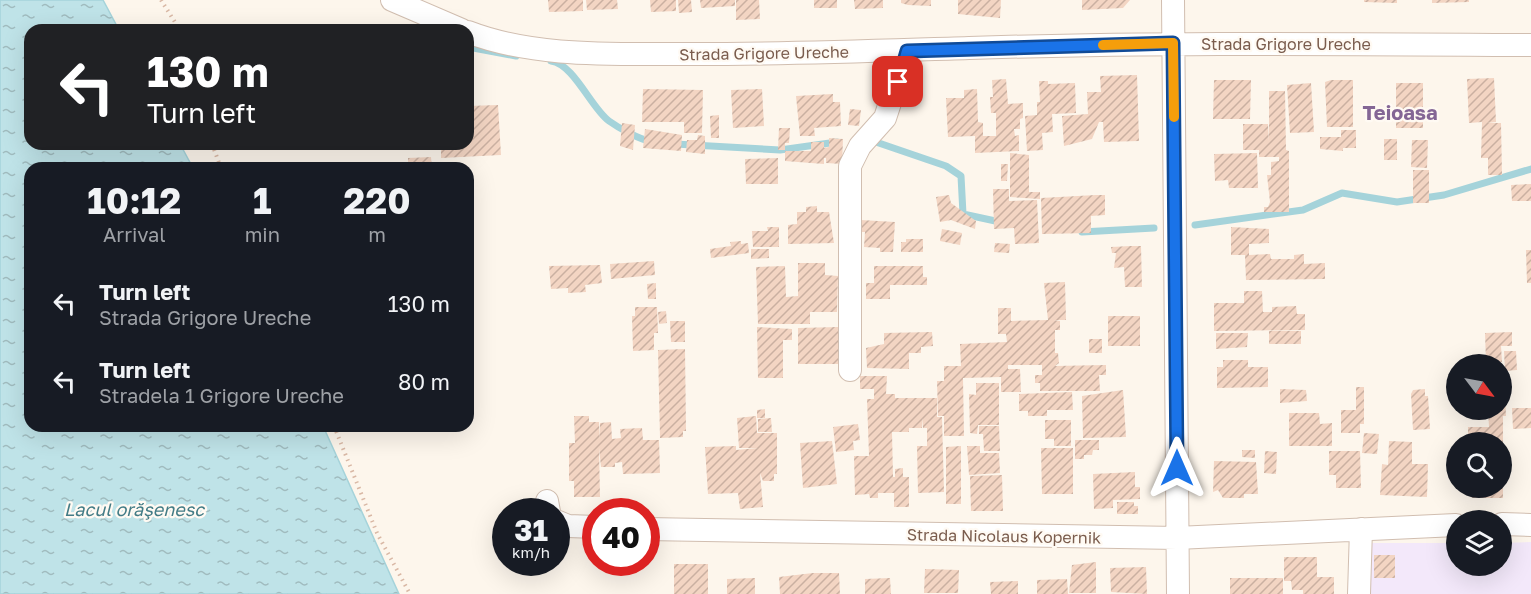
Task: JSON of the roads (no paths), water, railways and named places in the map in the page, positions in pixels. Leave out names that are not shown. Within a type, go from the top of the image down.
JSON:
[{"type":"street","points":[[392,0],[448,24]]},
{"type":"street","points":[[1173,0],[1178,594]]},
{"type":"street","name":"Strada Grigore Ureche","points":[[474,34],[501,42],[533,47],[615,54],[907,51],[1173,43],[1531,45]]},
{"type":"street","points":[[850,370],[850,166],[860,146],[885,118],[907,51]]},
{"type":"street","points":[[1512,524],[1531,525]]},
{"type":"street","name":"Strada Nicolaus Kopernik","points":[[660,529],[1177,538],[1446,526]]},
{"type":"street","points":[[1359,594],[1361,530]]},
{"type":"water","name":"Lacul orăşenesc","points":[[0,0],[103,0],[116,24],[24,24],[24,150],[183,150],[190,162],[24,162],[24,432],[326,432],[399,594],[0,594]]},
{"type":"waterway","points":[[474,48],[516,56]]},
{"type":"waterway","points":[[551,61],[559,64],[575,78],[609,121],[641,139],[652,142]]},
{"type":"waterway","points":[[870,140],[946,166],[961,176],[963,214],[1000,222]]},
{"type":"waterway","points":[[675,144],[780,150],[837,142]]},
{"type":"waterway","points":[[1195,225],[1303,210],[1342,193],[1397,202],[1444,195],[1531,169]]},
{"type":"waterway","points":[[1082,232],[1154,228]]},
{"type":"district","name":"Teioasa","points":[[1400,113]]}]
